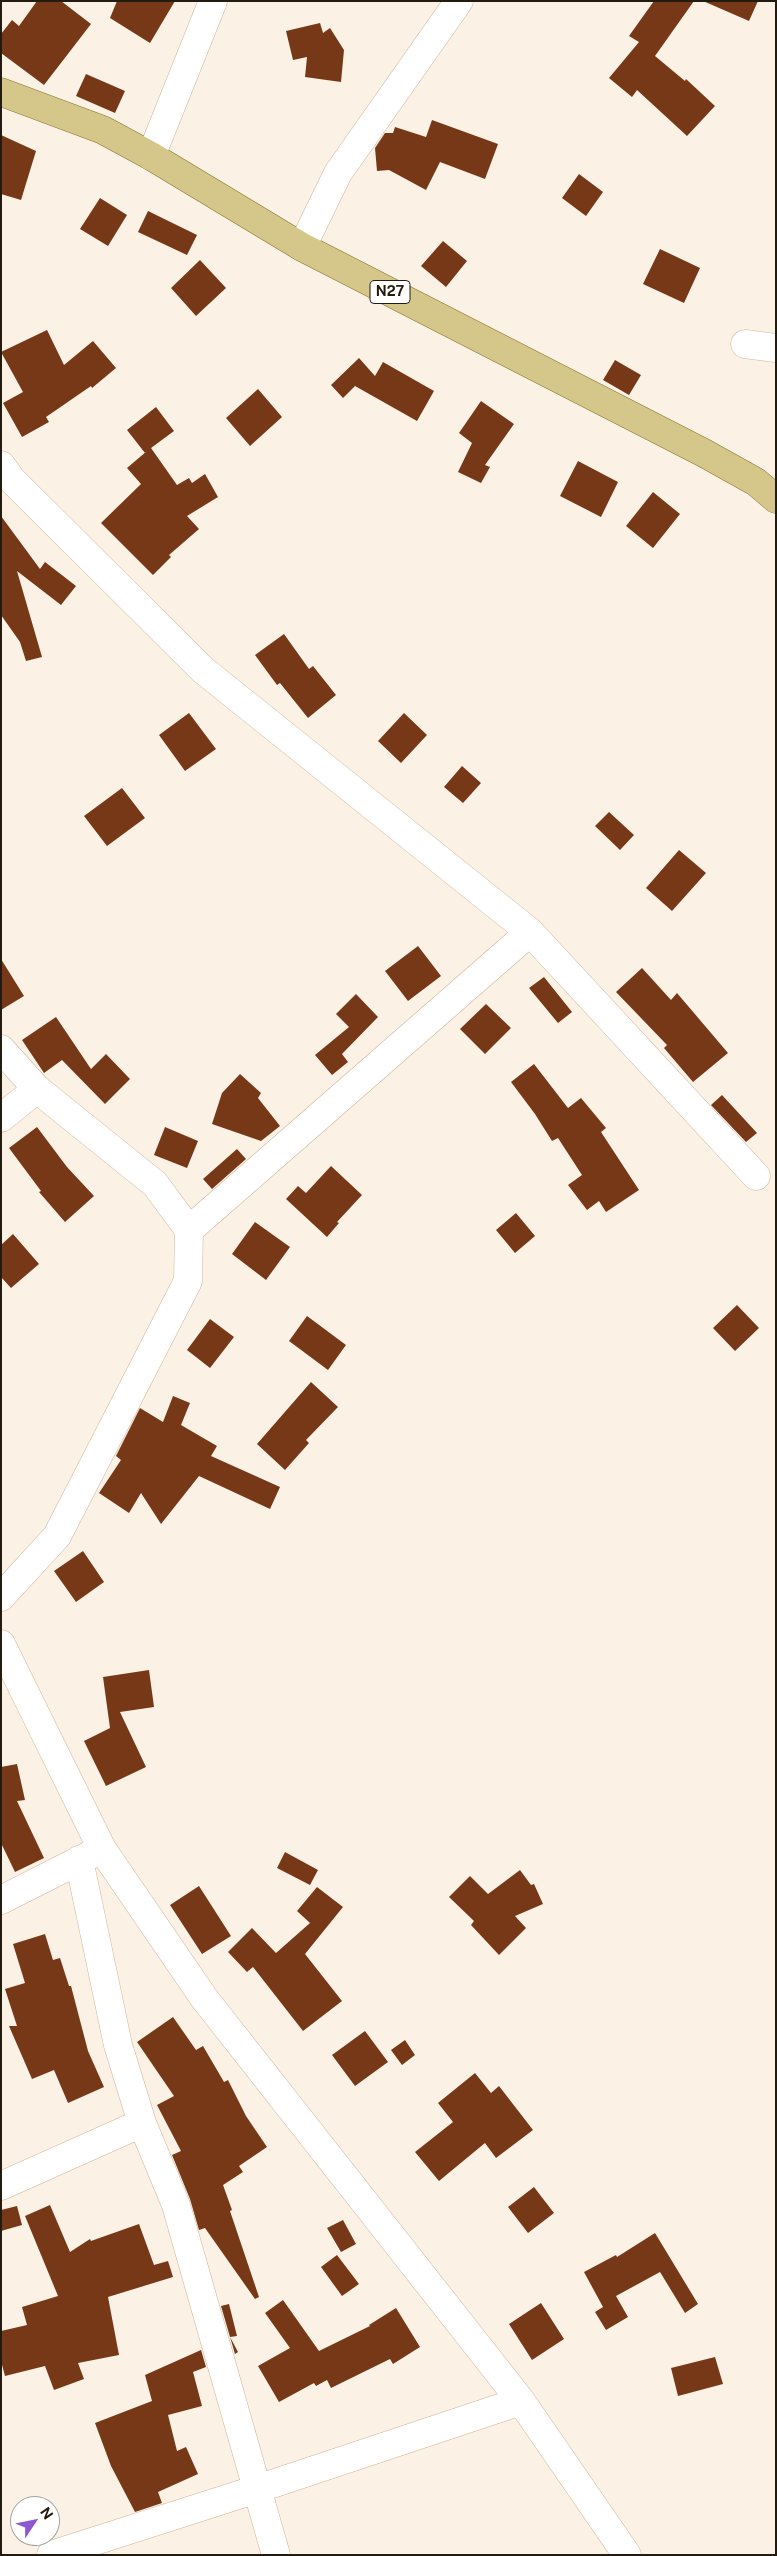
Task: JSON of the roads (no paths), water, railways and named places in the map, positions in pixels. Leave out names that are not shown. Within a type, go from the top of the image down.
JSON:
[{"type":"main road","name":"N27","points":[[1,92],[103,130],[151,156],[302,247],[704,453],[756,482],[776,499]]},
{"type":"street","points":[[151,156],[213,1]]},
{"type":"street","points":[[302,247],[338,173],[459,1]]},
{"type":"street","points":[[745,344],[776,348]]},
{"type":"street","points":[[4,477],[203,670],[530,932],[756,1176]]},
{"type":"street","points":[[189,1230],[530,932]]},
{"type":"street","points":[[1,1050],[37,1090],[155,1184],[189,1230],[188,1281],[184,1290],[57,1536],[1,1597]]},
{"type":"street","points":[[1,1118],[37,1090]]},
{"type":"street","points":[[1,1644],[91,1855],[118,2045],[142,2123],[176,2205],[276,2555]]},
{"type":"street","points":[[1,1900],[91,1855]]},
{"type":"street","points":[[91,1855],[521,2401],[627,2555]]},
{"type":"street","points":[[1,2186],[142,2123]]},
{"type":"street","points":[[51,2555],[257,2490],[521,2401]]}]
